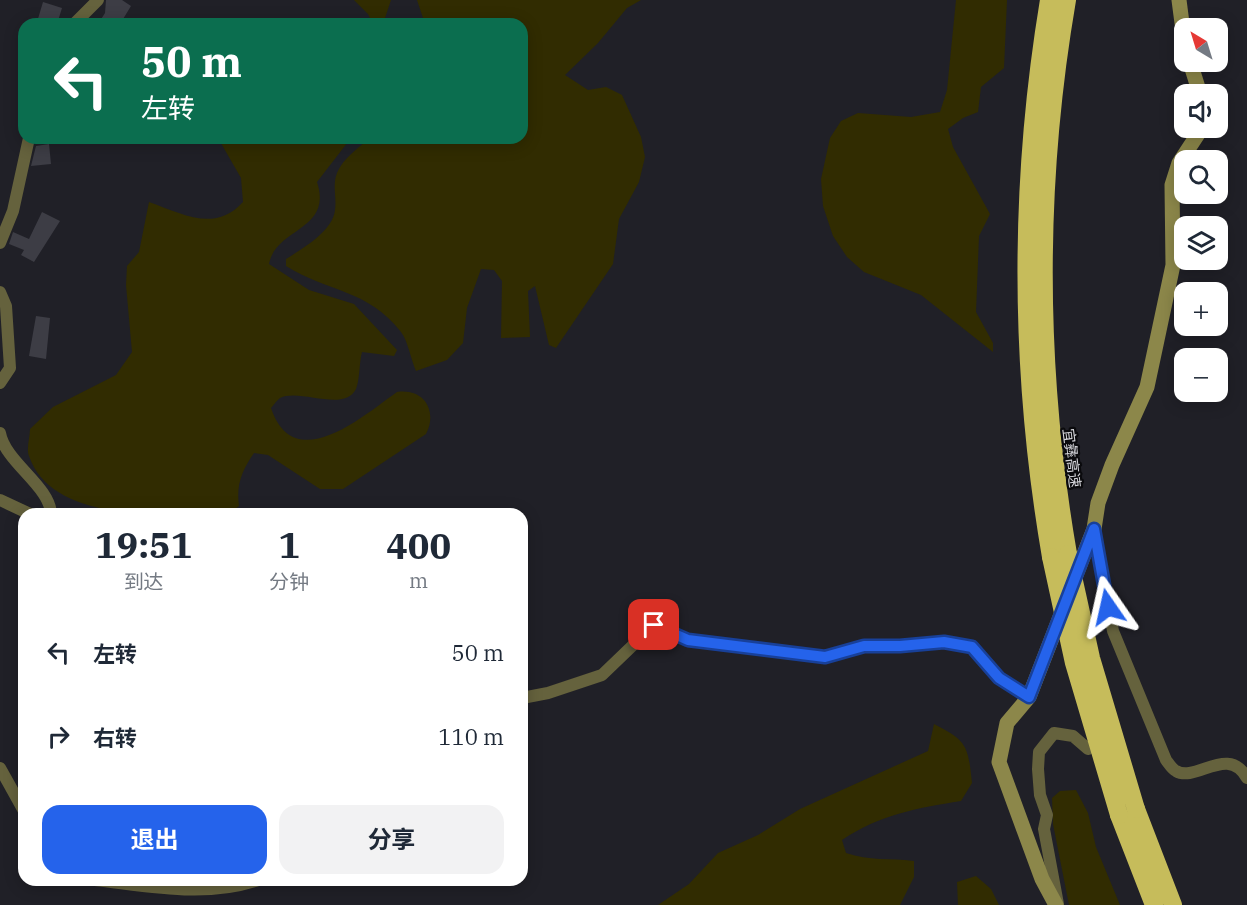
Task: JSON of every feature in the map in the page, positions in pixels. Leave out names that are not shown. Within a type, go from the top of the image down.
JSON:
[{"type":"highway","name":"宜彝高速","points":[[1049,0],[1034,119],[1026,285],[1029,396],[1059,556],[1091,658],[1127,812],[1154,905]]},
{"type":"highway","name":"宜彝高速","points":[[1059,556],[1046,395],[1043,285],[1051,120],[1066,0]]},
{"type":"highway","name":"宜彝高速","points":[[1127,812],[1173,905]]},
{"type":"main road","points":[[1179,0],[1181,18]]},
{"type":"main road","points":[[1057,905],[1042,879],[999,762],[1007,723],[1029,697],[1094,529],[1098,503],[1112,465],[1147,387],[1173,264],[1172,185],[1179,163],[1195,138]]},
{"type":"street","points":[[80,18],[98,0]]},
{"type":"street","points":[[0,243],[13,211],[28,144]]},
{"type":"street","points":[[0,292],[6,306],[3,340],[10,368],[0,383]]},
{"type":"street","points":[[0,433],[2,445],[28,474],[50,508]]},
{"type":"street","points":[[0,500],[18,508]]},
{"type":"street","points":[[1094,529],[1113,631],[1166,760],[1175,771],[1182,773],[1218,764],[1231,765],[1243,771],[1247,778]]},
{"type":"street","points":[[528,697],[548,693],[602,675],[654,625],[688,640],[825,657],[864,646],[944,642],[972,647],[999,678],[1029,697]]},
{"type":"street","points":[[1057,905],[1044,828],[1047,815],[1040,795],[1039,752],[1054,733],[1074,736],[1088,749]]},
{"type":"street","points":[[0,768],[18,800]]},
{"type":"street","points":[[156,886],[206,891],[242,886]]},
{"type":"shaded area","points":[[354,0],[391,0],[385,18],[370,18]]},
{"type":"shaded area","points":[[417,0],[641,0],[627,8],[598,43],[565,75],[588,90],[606,87],[622,95],[641,137],[645,157],[639,182],[619,219],[613,264],[556,348],[549,345],[535,286],[528,291],[530,337],[501,338],[502,281],[494,270],[481,269],[467,308],[463,343],[447,360],[416,371],[408,345],[401,332],[375,307],[301,275],[286,266],[286,259],[316,239],[329,225],[335,210],[337,173],[347,158],[362,144],[528,144],[528,18],[423,18]]},
{"type":"shaded area","points":[[956,0],[1007,0],[1004,68],[981,87],[978,112],[963,118],[948,129],[953,147],[990,214],[979,236],[976,312],[993,343],[993,352],[921,295],[864,272],[847,257],[833,236],[823,206],[821,179],[830,138],[841,121],[858,113],[911,117],[940,112],[947,90]]},
{"type":"shaded area","points":[[221,144],[346,144],[317,182],[320,198],[311,220],[282,242],[274,252],[269,264],[309,290],[354,304],[397,350],[394,356],[362,352],[356,389],[350,396],[332,400],[299,396],[280,398],[271,408],[282,428],[296,438],[312,440],[330,435],[348,426],[397,392],[406,392],[421,397],[426,403],[430,417],[426,434],[343,489],[320,489],[268,455],[254,453],[241,478],[238,491],[239,506],[236,508],[102,508],[88,505],[62,494],[42,478],[29,456],[30,429],[53,407],[116,375],[132,352],[126,285],[127,266],[139,252],[149,202],[198,218],[221,217],[243,202],[241,178]]},
{"type":"shaded area","points":[[934,724],[959,740],[967,752],[972,783],[961,801],[899,814],[870,824],[842,840],[846,853],[855,856],[914,861],[914,877],[900,905],[658,905],[689,884],[718,853],[758,835],[800,809],[928,751]]},
{"type":"shaded area","points":[[1076,790],[1088,813],[1096,847],[1120,905],[1069,905],[1053,824],[1052,798],[1060,791]]},
{"type":"shaded area","points":[[976,876],[991,889],[999,905],[958,905],[957,882]]},
{"type":"building","points":[[106,0],[122,0],[131,6],[124,18],[102,18],[105,13]]},
{"type":"building","points":[[43,2],[62,8],[59,18],[38,18]]},
{"type":"building","points":[[49,144],[51,164],[31,166],[36,146]]},
{"type":"building","points":[[42,212],[60,221],[34,262],[21,255],[24,250],[9,244],[13,232],[29,239]]},
{"type":"building","points":[[36,316],[50,318],[46,359],[29,356]]},
{"type":"route","points":[[654,625],[688,640],[736,648],[825,657],[864,646],[944,642],[972,647],[980,659],[999,678],[1029,697],[1094,529],[1108,607]]}]
